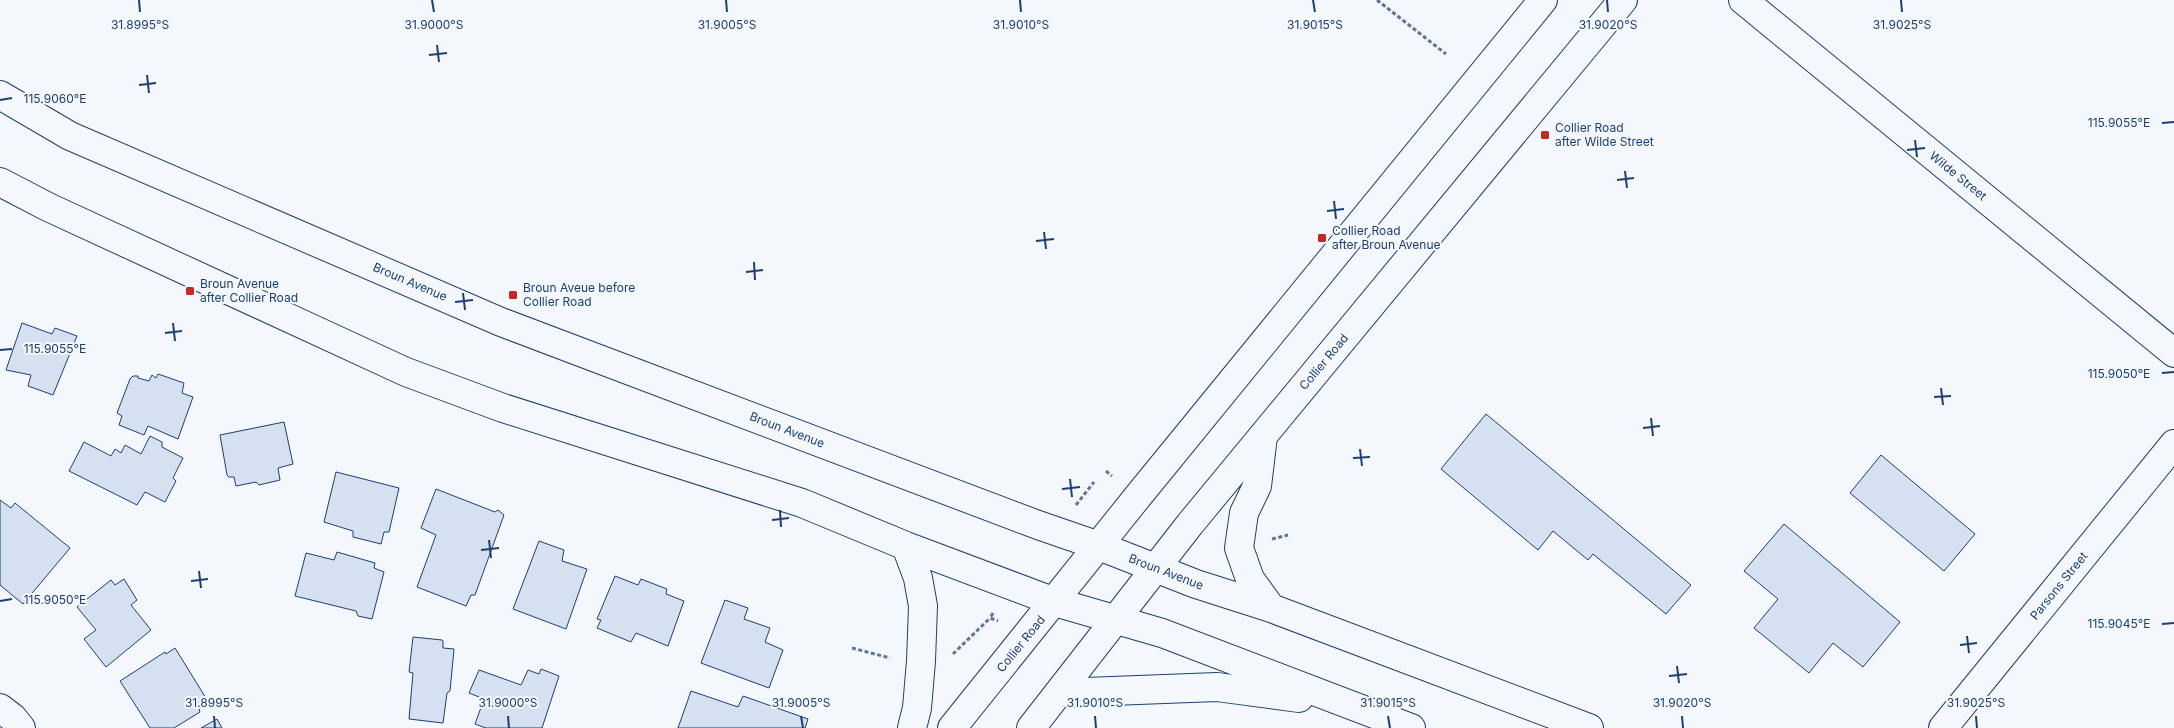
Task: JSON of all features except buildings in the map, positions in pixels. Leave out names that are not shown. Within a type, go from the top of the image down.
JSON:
[{"type":"main road","name":"Collier Road","points":[[952,728],[1543,0]]},
{"type":"main road","name":"Collier Road","points":[[1031,728],[1115,619],[1263,436],[1623,0]]},
{"type":"main road","name":"Wilde Street","points":[[1742,0],[2174,352]]},
{"type":"main road","name":"Broun Avenue","points":[[0,95],[70,136],[501,322],[1038,525],[1099,546],[1155,569],[1271,608],[1589,728]]},
{"type":"main road","points":[[0,182],[48,207],[406,372],[504,408],[802,503],[906,546],[1055,602],[1162,633],[1410,728]]},
{"type":"main road","points":[[1263,436],[1257,486],[1244,513],[1239,548],[1250,579],[1271,608]]},
{"type":"main road","name":"Parsons Street","points":[[1943,728],[2174,444]]},
{"type":"main road","points":[[906,546],[918,578],[923,606],[917,708],[912,728]]},
{"type":"main road","points":[[1059,693],[1217,687],[1350,705]]},
{"type":"main road","points":[[0,708],[13,718],[21,728]]},
{"type":"path","points":[[1377,0],[1446,54]]},
{"type":"place","name":"Collier Road after Wilde Street","points":[[1545,135]]},
{"type":"place","name":"Collier Road after Broun Avenue","points":[[1322,238]]},
{"type":"place","name":"Broun Avenue after Collier Road","points":[[190,291]]},
{"type":"place","name":"Broun Aveue before Collier Road","points":[[513,295]]}]
